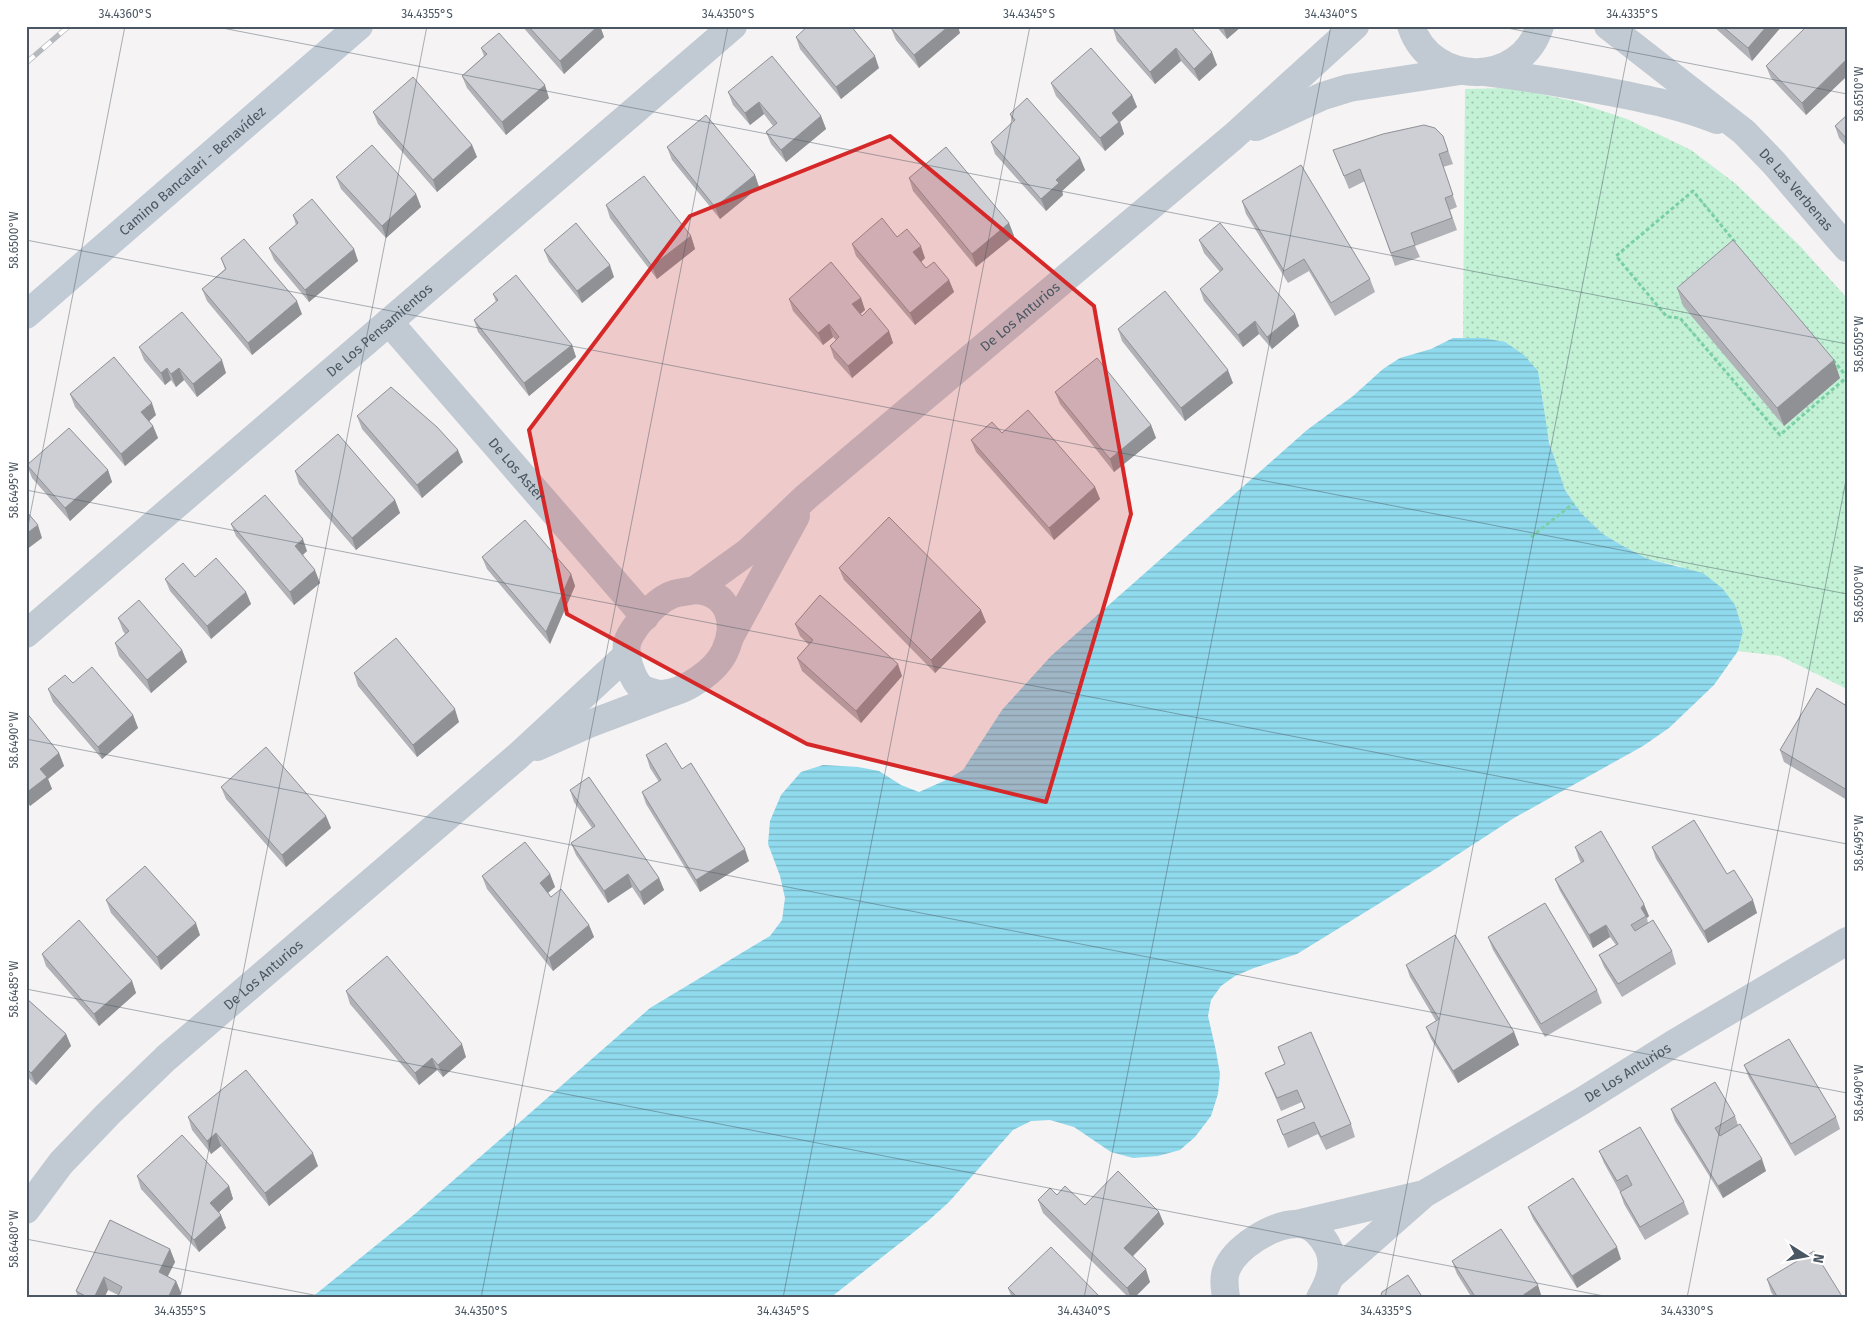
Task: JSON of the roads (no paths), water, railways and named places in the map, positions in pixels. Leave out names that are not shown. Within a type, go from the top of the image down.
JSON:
[{"type":"main road","name":"Camino Bancalari - Benavídez","points":[[26,315],[359,26]]},
{"type":"street","name":"De Los Pensamientos","points":[[26,634],[733,26]]},
{"type":"street","points":[[1234,136],[1355,26]]},
{"type":"street","points":[[1411,26],[1413,34],[1425,51],[1441,64],[1472,71],[1547,79],[1656,100],[1697,112],[1744,132]]},
{"type":"street","points":[[1234,136],[1324,96],[1349,88],[1507,66],[1524,52],[1538,34],[1540,26]]},
{"type":"street","points":[[1608,26],[1744,132]]},
{"type":"street","name":"De Las Verbenas","points":[[1744,132],[1774,163],[1847,248]]},
{"type":"street","name":"De Los Anturios","points":[[695,590],[749,551],[806,497],[1234,136]]},
{"type":"street","name":"De Los Aster","points":[[389,322],[645,616]]},
{"type":"street","points":[[730,638],[806,497]]},
{"type":"street","points":[[518,756],[589,724],[681,690],[708,673],[725,652],[732,633],[730,612],[723,600],[705,591],[695,590],[670,595],[655,605],[628,641],[626,655],[633,677],[643,689],[660,694],[681,690]]},
{"type":"street","points":[[518,756],[626,655]]},
{"type":"street","name":"De Los Anturios","points":[[26,1210],[61,1163],[166,1058],[518,756]]},
{"type":"street","name":"De Los Anturios","points":[[1424,1194],[1582,1101],[1842,942]]},
{"type":"street","points":[[1214,1298],[1226,1285],[1235,1257],[1248,1244],[1271,1230],[1424,1194]]},
{"type":"street","points":[[1325,1287],[1424,1194]]},
{"type":"street","points":[[1297,1224],[1312,1227],[1324,1240],[1332,1254],[1325,1287]]},
{"type":"water","points":[[1453,338],[1483,338],[1505,342],[1524,355],[1538,371],[1549,442],[1565,490],[1574,503],[1582,514],[1603,534],[1623,546],[1648,559],[1703,573],[1722,588],[1735,605],[1743,631],[1738,651],[1714,685],[1669,728],[1643,746],[1514,818],[1297,954],[1235,976],[1221,986],[1211,1000],[1208,1016],[1220,1074],[1218,1094],[1211,1116],[1195,1137],[1180,1150],[1158,1156],[1133,1158],[1111,1152],[1074,1127],[1050,1120],[1031,1121],[1013,1130],[949,1202],[928,1221],[830,1298],[311,1298],[416,1213],[650,1008],[770,936],[782,920],[785,898],[780,876],[768,844],[770,821],[781,795],[801,772],[823,765],[858,767],[879,771],[901,785],[919,792],[963,770],[1002,710],[1051,656],[1307,430],[1353,396],[1383,369],[1400,358],[1431,349]]},
{"type":"railway","points":[[26,63],[69,26]]}]
